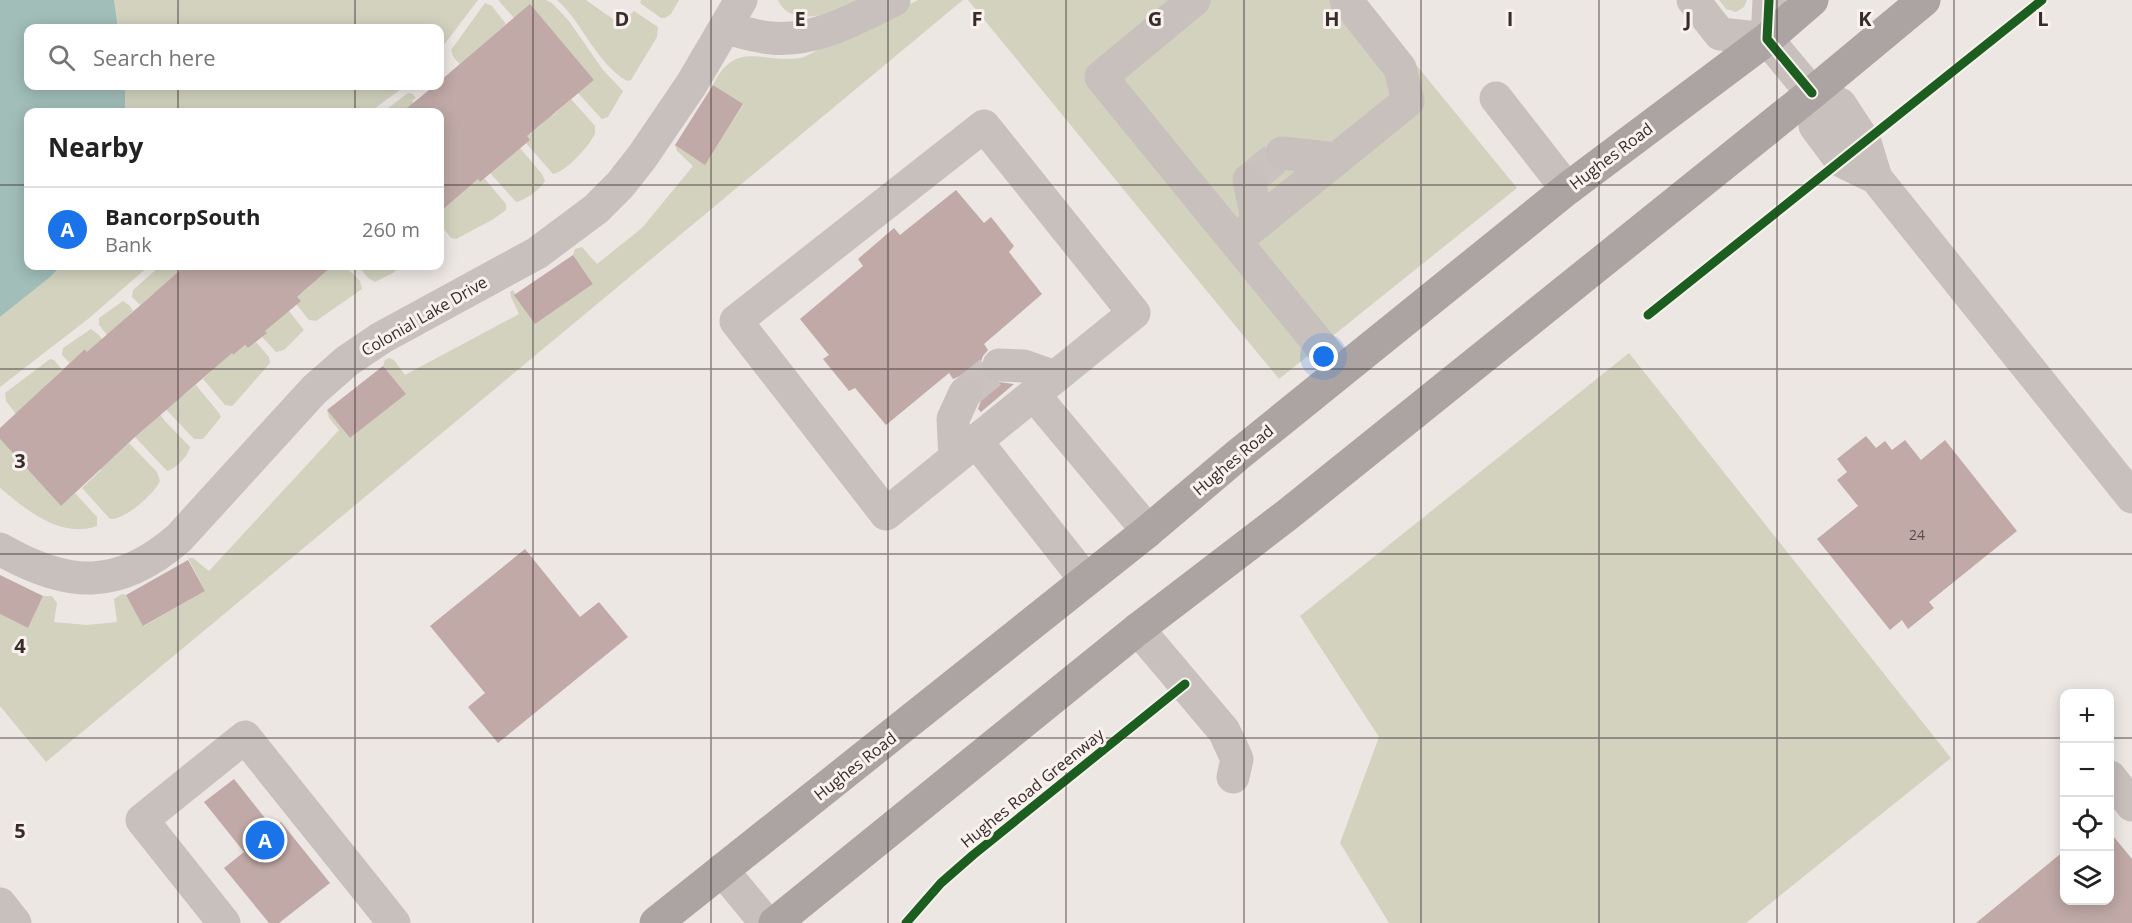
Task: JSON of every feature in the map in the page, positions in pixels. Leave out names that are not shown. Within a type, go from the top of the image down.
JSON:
[{"type":"main road","name":"Hughes Road","points":[[656,923],[1148,531],[1341,371],[1567,189],[1767,39],[1812,0]]},
{"type":"main road","points":[[775,923],[1138,629],[1296,507],[1812,93],[1924,0]]},
{"type":"street","name":"Colonial Lake Drive","points":[[0,549],[28,565],[57,576],[84,579],[137,568],[159,555],[179,538],[314,390],[347,361],[381,338],[537,253],[596,209],[620,185],[642,157],[726,28],[741,0]]},
{"type":"street","points":[[726,28],[770,38],[804,37],[849,22],[894,0]]},
{"type":"street","points":[[1194,0],[1101,76],[1247,232],[1341,371]]},
{"type":"street","points":[[1247,232],[1408,101],[1400,68],[1346,0]]},
{"type":"street","points":[[1693,0],[1720,34],[1767,39]]},
{"type":"street","points":[[1769,0],[1767,39],[1812,93],[1815,126],[1840,161],[1876,178],[2132,497]]},
{"type":"street","points":[[1496,98],[1567,189]]},
{"type":"street","points":[[984,126],[1134,313],[965,450],[886,514],[736,321],[984,126]]},
{"type":"street","points":[[1282,153],[1336,159]]},
{"type":"street","points":[[1247,232],[1249,180]]},
{"type":"street","points":[[999,365],[1024,366],[1044,386],[1148,531]]},
{"type":"street","points":[[965,393],[953,419],[965,450],[1085,579]]},
{"type":"street","points":[[1138,629],[1224,731],[1237,759],[1233,777]]},
{"type":"street","points":[[224,923],[142,820],[245,737],[385,920]]},
{"type":"street","points":[[2114,783],[2132,805]]},
{"type":"street","points":[[722,870],[766,923]]},
{"type":"street","points":[[0,904],[15,923]]},
{"type":"green space","points":[[114,0],[478,0],[444,45],[444,24],[117,24]]},
{"type":"green space","points":[[498,0],[546,0],[552,3],[569,21],[603,70],[623,91],[608,117],[602,119],[578,93],[594,80],[514,18]]},
{"type":"green space","points":[[557,0],[586,0],[620,24],[628,12],[631,14],[634,11],[658,27],[657,37],[631,80],[627,81],[607,64],[575,20]]},
{"type":"green space","points":[[641,0],[679,0],[671,14],[661,18],[640,3]]},
{"type":"green space","points":[[778,0],[868,0],[833,12],[807,17],[785,10]]},
{"type":"green space","points":[[918,0],[963,0],[46,762],[0,706],[0,614],[28,628],[43,596],[52,596],[57,603],[54,622],[87,625],[117,622],[114,599],[122,594],[126,595],[144,626],[205,591],[188,558],[193,558],[209,571],[339,430],[329,418],[327,410],[350,438],[405,394],[383,366],[385,360],[389,358],[394,360],[405,375],[519,314],[511,297],[510,292],[513,290],[535,324],[593,284],[573,255],[575,249],[582,247],[597,264],[642,228],[693,166],[677,151],[675,145],[705,164],[743,105],[713,85],[722,70],[742,57],[790,59],[804,57]]},
{"type":"green space","points":[[968,0],[1363,0],[1517,188],[1279,379]]},
{"type":"green space","points":[[1719,0],[1747,0],[1744,7],[1736,12],[1726,9]]},
{"type":"green space","points":[[485,3],[492,6],[506,24],[460,64],[454,58],[451,50]]},
{"type":"green space","points":[[125,90],[400,90],[375,108],[125,108]]},
{"type":"green space","points":[[408,93],[413,94],[416,98],[412,101],[414,104],[408,108],[388,108]]},
{"type":"green space","points":[[571,99],[595,126],[595,134],[577,158],[564,169],[553,174],[526,143],[530,140],[527,136],[542,124],[535,116],[553,115]]},
{"type":"green space","points":[[520,148],[542,174],[545,181],[532,194],[516,202],[490,173]]},
{"type":"green space","points":[[484,178],[506,204],[506,210],[456,239],[451,238],[444,229],[444,209],[478,179],[480,182]]},
{"type":"green space","points":[[57,270],[144,270],[88,319],[0,387],[0,317]]},
{"type":"green space","points":[[156,270],[183,270],[162,300],[154,293],[140,305],[132,297],[133,290]]},
{"type":"green space","points":[[327,270],[349,270],[360,281],[362,289],[316,321],[309,320],[296,304],[297,297],[310,286],[304,278],[322,274]]},
{"type":"green space","points":[[361,270],[396,270],[375,282]]},
{"type":"green space","points":[[123,301],[133,311],[118,325],[181,397],[196,385],[219,413],[221,417],[203,439],[194,439],[162,405],[99,325],[99,318]]},
{"type":"green space","points":[[289,311],[304,330],[284,350],[276,352],[262,337],[266,332],[257,321]]},
{"type":"green space","points":[[91,329],[99,335],[165,421],[190,447],[184,458],[174,468],[167,471],[135,437],[151,423],[85,349],[70,363],[62,355],[63,348]]},
{"type":"green space","points":[[256,342],[269,357],[270,363],[232,406],[225,405],[203,379],[220,363],[224,345],[233,355],[245,345],[248,348]]},
{"type":"green space","points":[[1629,353],[1951,758],[1746,923],[1389,923],[1340,843],[1379,737],[1300,616]]},
{"type":"green space","points":[[50,359],[54,360],[62,370],[46,385],[53,393],[16,414],[6,401],[5,393]]},
{"type":"green space","points":[[0,439],[61,506],[75,493],[97,517],[97,526],[70,529],[57,525],[33,513],[0,488]]},
{"type":"green space","points":[[129,443],[157,472],[160,481],[152,493],[131,511],[110,519],[82,488],[101,470],[94,462],[113,457]]},
{"type":"water","points":[[0,0],[114,0],[117,24],[24,24],[24,90],[125,90],[125,108],[24,108],[24,270],[57,270],[0,317]]},
{"type":"building","points":[[530,4],[594,80],[527,136],[530,140],[480,182],[478,179],[444,209],[444,108],[407,108],[429,90],[444,90],[444,78]]},
{"type":"building","points":[[713,85],[743,104],[705,165],[675,145]]},
{"type":"building","points":[[956,190],[984,223],[991,217],[1014,246],[1009,252],[1042,294],[984,344],[988,350],[980,364],[983,374],[990,381],[1014,384],[981,412],[978,409],[984,392],[980,382],[964,374],[953,379],[949,373],[886,425],[855,388],[849,391],[823,359],[829,355],[800,319],[863,266],[858,259],[894,228],[900,235]]},
{"type":"building","points":[[573,255],[593,284],[535,324],[514,295]]},
{"type":"building","points":[[180,270],[327,270],[297,297],[301,301],[265,331],[267,333],[248,348],[245,345],[233,355],[232,353],[135,437],[61,506],[0,439],[0,428],[85,349],[87,352]]},
{"type":"building","points":[[383,366],[406,394],[350,438],[327,410]]},
{"type":"building","points":[[1866,436],[1876,448],[1885,441],[1892,450],[1905,440],[1921,460],[1945,440],[2017,531],[1929,602],[1934,608],[1908,629],[1902,620],[1890,630],[1817,539],[1858,506],[1837,480],[1847,472],[1837,459]]},
{"type":"building","points":[[525,549],[580,617],[599,602],[628,637],[498,743],[468,707],[485,693],[430,626]]},
{"type":"building","points":[[188,560],[205,591],[143,626],[126,595]]},
{"type":"building","points":[[0,575],[43,596],[28,628],[0,614]]},
{"type":"building","points":[[234,779],[273,828],[281,822],[330,883],[279,923],[269,923],[224,868],[244,852],[204,802]]},
{"type":"building","points":[[2114,837],[2132,859],[2132,923],[1976,923],[2060,854],[2060,905],[2114,905]]},
{"type":"tunnel","points":[[1249,180],[1282,153]]},
{"type":"tunnel","points":[[965,393],[999,365]]},
{"type":"cycle path","points":[[1769,0],[1767,39],[1812,93]]},
{"type":"cycle path","points":[[1648,315],[2042,0]]},
{"type":"cycle path","name":"Hughes Road Greenway","points":[[906,923],[941,883],[973,855],[1185,684]]},
{"type":"place","name":"BancorpSouth","points":[[265,840]]}]
